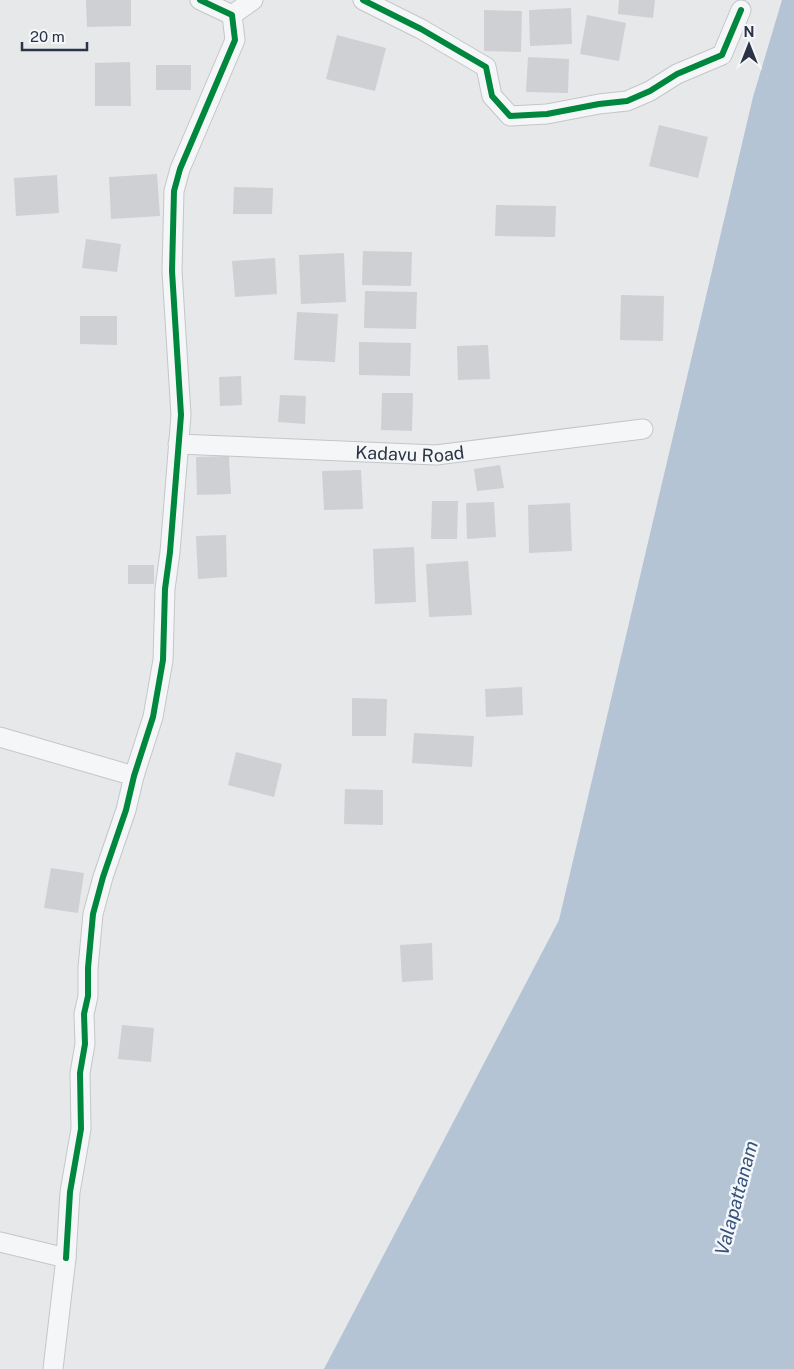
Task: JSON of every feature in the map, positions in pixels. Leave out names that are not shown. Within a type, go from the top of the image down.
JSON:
[{"type":"street","points":[[200,0],[232,15]]},
{"type":"street","points":[[232,15],[253,0]]},
{"type":"street","points":[[363,0],[421,29],[486,67],[492,96],[510,116],[547,114],[583,106],[627,101],[650,91],[677,74],[722,55],[739,4]]},
{"type":"street","points":[[53,1369],[66,1258],[70,1192],[81,1129],[80,1073],[85,1044],[84,1014],[88,996],[88,968],[94,914],[103,876],[126,810],[134,776],[153,717],[163,660],[164,589],[172,534],[181,415],[172,271],[174,191],[180,169],[235,40],[232,15]]},
{"type":"street","name":"Kadavu Road","points":[[178,444],[436,455],[643,428]]},
{"type":"street","points":[[0,737],[134,776]]},
{"type":"street","points":[[0,1242],[66,1258]]},
{"type":"water","name":"Valapattanam","points":[[782,0],[794,0],[794,1369],[324,1369],[559,920],[753,97]]},
{"type":"building","points":[[86,0],[131,0],[131,26],[87,27]]},
{"type":"building","points":[[619,0],[655,0],[653,18],[618,14]]},
{"type":"building","points":[[571,8],[572,44],[530,46],[529,10]]},
{"type":"building","points":[[484,10],[522,11],[521,52],[484,51]]},
{"type":"building","points":[[587,15],[626,23],[619,61],[580,54]]},
{"type":"building","points":[[337,35],[386,48],[375,91],[326,79]]},
{"type":"building","points":[[528,57],[569,59],[568,93],[526,92]]},
{"type":"building","points":[[130,62],[131,106],[95,106],[95,63]]},
{"type":"building","points":[[156,65],[191,65],[191,90],[156,90]]},
{"type":"building","points":[[659,125],[708,137],[698,178],[649,166]]},
{"type":"building","points":[[157,174],[160,216],[111,219],[109,177]]},
{"type":"building","points":[[57,175],[59,213],[16,216],[14,178]]},
{"type":"building","points":[[234,187],[273,188],[272,214],[233,214]]},
{"type":"building","points":[[496,205],[556,206],[555,237],[495,236]]},
{"type":"building","points":[[86,239],[121,244],[117,272],[82,268]]},
{"type":"building","points":[[363,251],[412,252],[411,286],[362,285]]},
{"type":"building","points":[[344,253],[346,302],[301,304],[299,255]]},
{"type":"building","points":[[275,258],[277,294],[235,297],[232,261]]},
{"type":"building","points":[[365,291],[417,292],[416,329],[364,328]]},
{"type":"building","points":[[621,295],[664,296],[663,341],[620,340]]},
{"type":"building","points":[[297,312],[338,314],[335,362],[294,360]]},
{"type":"building","points":[[80,316],[117,316],[117,345],[80,344]]},
{"type":"building","points":[[359,342],[411,343],[410,376],[359,375]]},
{"type":"building","points":[[488,345],[490,379],[458,380],[457,346]]},
{"type":"building","points":[[241,376],[242,405],[220,406],[219,377]]},
{"type":"building","points":[[382,393],[413,393],[412,431],[381,430]]},
{"type":"building","points":[[280,395],[306,396],[305,424],[278,422]]},
{"type":"building","points":[[229,456],[231,494],[197,495],[196,457]]},
{"type":"building","points":[[500,465],[504,488],[477,491],[474,469]]},
{"type":"building","points":[[361,470],[363,509],[324,510],[322,471]]},
{"type":"building","points":[[432,501],[458,501],[457,539],[431,539]]},
{"type":"building","points":[[494,502],[496,537],[467,539],[466,503]]},
{"type":"building","points":[[570,503],[572,551],[529,553],[528,505]]},
{"type":"building","points":[[226,535],[227,577],[198,579],[196,536]]},
{"type":"building","points":[[414,547],[416,602],[375,604],[373,549]]},
{"type":"building","points":[[468,561],[472,615],[429,617],[426,564]]},
{"type":"building","points":[[128,565],[154,565],[154,584],[128,584]]},
{"type":"building","points":[[522,687],[523,715],[486,717],[485,689]]},
{"type":"building","points":[[352,698],[387,699],[386,736],[352,736]]},
{"type":"building","points":[[414,733],[474,736],[472,767],[412,763]]},
{"type":"building","points":[[236,752],[282,764],[274,797],[228,785]]},
{"type":"building","points":[[345,789],[383,790],[383,825],[344,824]]},
{"type":"building","points":[[51,868],[84,873],[78,913],[44,908]]},
{"type":"building","points":[[432,943],[433,980],[402,982],[400,945]]},
{"type":"building","points":[[122,1025],[154,1028],[151,1062],[118,1059]]},
{"type":"cycle path","points":[[66,1258],[70,1192],[81,1129],[80,1073],[85,1044],[84,1014],[88,996],[88,968],[93,914],[153,717],[163,660],[165,589],[170,552],[181,415],[172,271],[174,191],[180,169],[235,40],[232,15],[200,0]]},
{"type":"cycle path","points":[[363,0],[421,29],[486,67],[492,96],[510,116],[547,114],[599,104],[627,101],[650,91],[677,74],[722,55],[741,10]]}]
